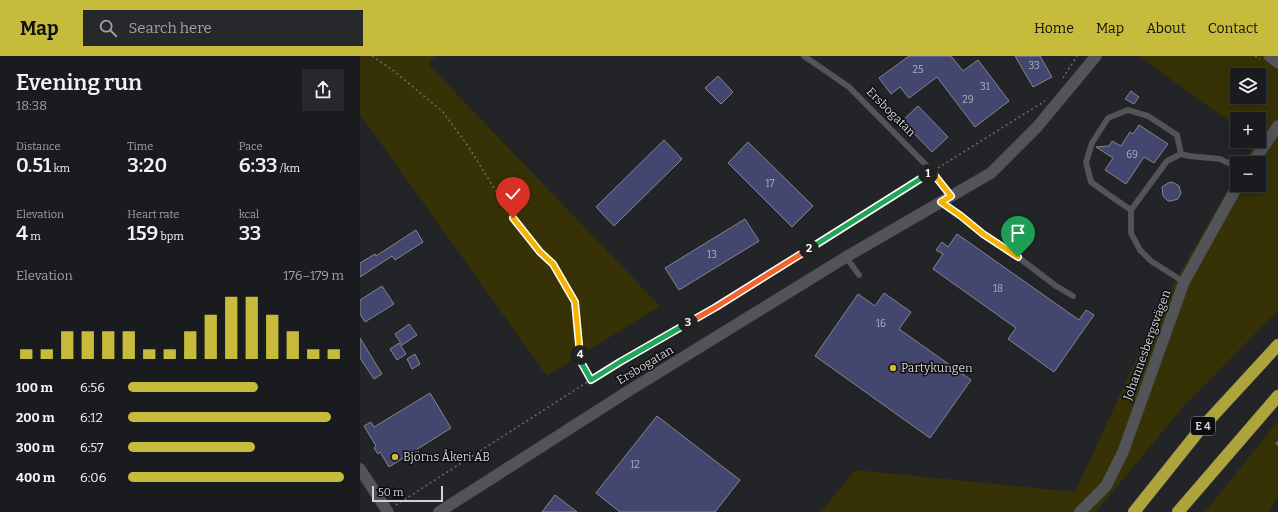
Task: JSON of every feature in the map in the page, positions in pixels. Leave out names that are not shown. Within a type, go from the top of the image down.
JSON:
[{"type":"highway","name":"E 4","points":[[1134,512],[1198,432],[1278,345]]},
{"type":"highway","points":[[1178,512],[1278,396]]},
{"type":"street","name":"Ersbogatan","points":[[439,512],[630,390],[846,257],[991,173],[1037,128],[1096,56]]},
{"type":"street","points":[[1270,56],[1278,62]]},
{"type":"street","points":[[1257,156],[1278,126]]},
{"type":"street","name":"Johannesbergsvägen","points":[[1080,512],[1106,486],[1123,452],[1184,282],[1234,192]]},
{"type":"street","points":[[360,469],[387,511]]},
{"type":"lane","name":"Ersbogatan","points":[[804,56],[848,87],[932,172],[946,199]]},
{"type":"lane","points":[[1131,210],[1091,182],[1086,162],[1092,143],[1108,118],[1128,110],[1148,116],[1177,135],[1181,154]]},
{"type":"lane","points":[[1184,282],[1151,261],[1140,250],[1131,233],[1131,210],[1167,161],[1181,154],[1220,159],[1230,164]]},
{"type":"lane","points":[[946,199],[961,216],[983,234],[1018,257],[1056,286],[1073,296]]},
{"type":"lane","points":[[846,257],[859,275]]},
{"type":"path","points":[[372,56],[394,71],[443,112],[468,146],[513,218],[540,252],[553,264],[575,302],[581,362],[591,380]]},
{"type":"path","points":[[1060,83],[1077,56]]},
{"type":"path","points":[[387,511],[591,380],[716,307],[1045,100]]},
{"type":"shaded area","points":[[360,56],[435,56],[428,64],[660,306],[547,376],[360,114]]},
{"type":"shaded area","points":[[1139,56],[1278,56],[1278,311],[1182,408],[1096,512],[821,512],[855,470],[1075,492],[1163,302],[1230,186],[1230,192],[1266,192],[1266,156],[1247,156],[1252,148],[1266,148],[1266,112],[1230,112],[1230,122]]},
{"type":"shaded area","points":[[1278,421],[1278,497],[1269,512],[1205,512]]},
{"type":"building","points":[[909,56],[951,56],[963,71],[978,60],[1009,101],[975,127],[937,77],[909,98],[900,87],[891,94],[879,78]]},
{"type":"building","points":[[1015,56],[1040,56],[1052,77],[1033,87]]},
{"type":"building","points":[[718,76],[733,92],[721,104],[705,88]]},
{"type":"building","points":[[1131,91],[1139,97],[1134,104],[1125,99]]},
{"type":"building","points":[[918,106],[948,137],[932,152],[902,121]]},
{"type":"building","points":[[1139,125],[1168,144],[1154,163],[1144,157],[1126,184],[1105,170],[1113,158],[1096,147],[1109,146],[1112,141],[1121,146],[1130,132],[1133,134]]},
{"type":"building","points":[[664,140],[682,159],[614,226],[596,207]]},
{"type":"building","points":[[748,142],[813,206],[792,227],[728,163]]},
{"type":"building","points":[[1172,182],[1179,186],[1181,193],[1178,199],[1168,201],[1163,196],[1162,187]]},
{"type":"building","points":[[745,219],[759,241],[679,290],[665,268]]},
{"type":"building","points":[[416,230],[423,242],[395,260],[392,256],[360,277],[360,263],[375,254],[376,256]]},
{"type":"building","points":[[957,234],[1079,320],[1086,310],[1094,315],[1054,372],[1008,339],[1016,328],[933,269],[943,254],[936,250],[942,242],[948,247]]},
{"type":"building","points":[[382,286],[394,304],[365,322],[360,314],[360,300]]},
{"type":"building","name":"Partykungen","points":[[884,293],[911,312],[899,329],[971,380],[930,438],[815,356],[858,294],[875,306]]},
{"type":"building","points":[[409,324],[417,335],[402,345],[395,334]]},
{"type":"building","points":[[360,338],[382,374],[374,379],[360,358]]},
{"type":"building","points":[[399,343],[406,354],[397,360],[390,349]]},
{"type":"building","points":[[415,354],[420,364],[412,369],[407,359]]},
{"type":"building","points":[[430,393],[451,428],[389,467],[380,452],[378,454],[374,448],[376,446],[364,426],[371,422],[374,427]]},
{"type":"building","points":[[657,416],[740,480],[715,512],[620,512],[596,493]]},
{"type":"building","points":[[555,495],[577,512],[542,512]]},
{"type":"place","name":"Partykungen","points":[[893,368]]},
{"type":"place","name":"Björns Åkeri AB","points":[[395,457]]},
{"type":"route","points":[[513,218],[540,252],[553,264],[575,302],[581,362],[591,380],[716,307],[932,172],[951,196],[941,202],[983,234],[1018,257]]}]
